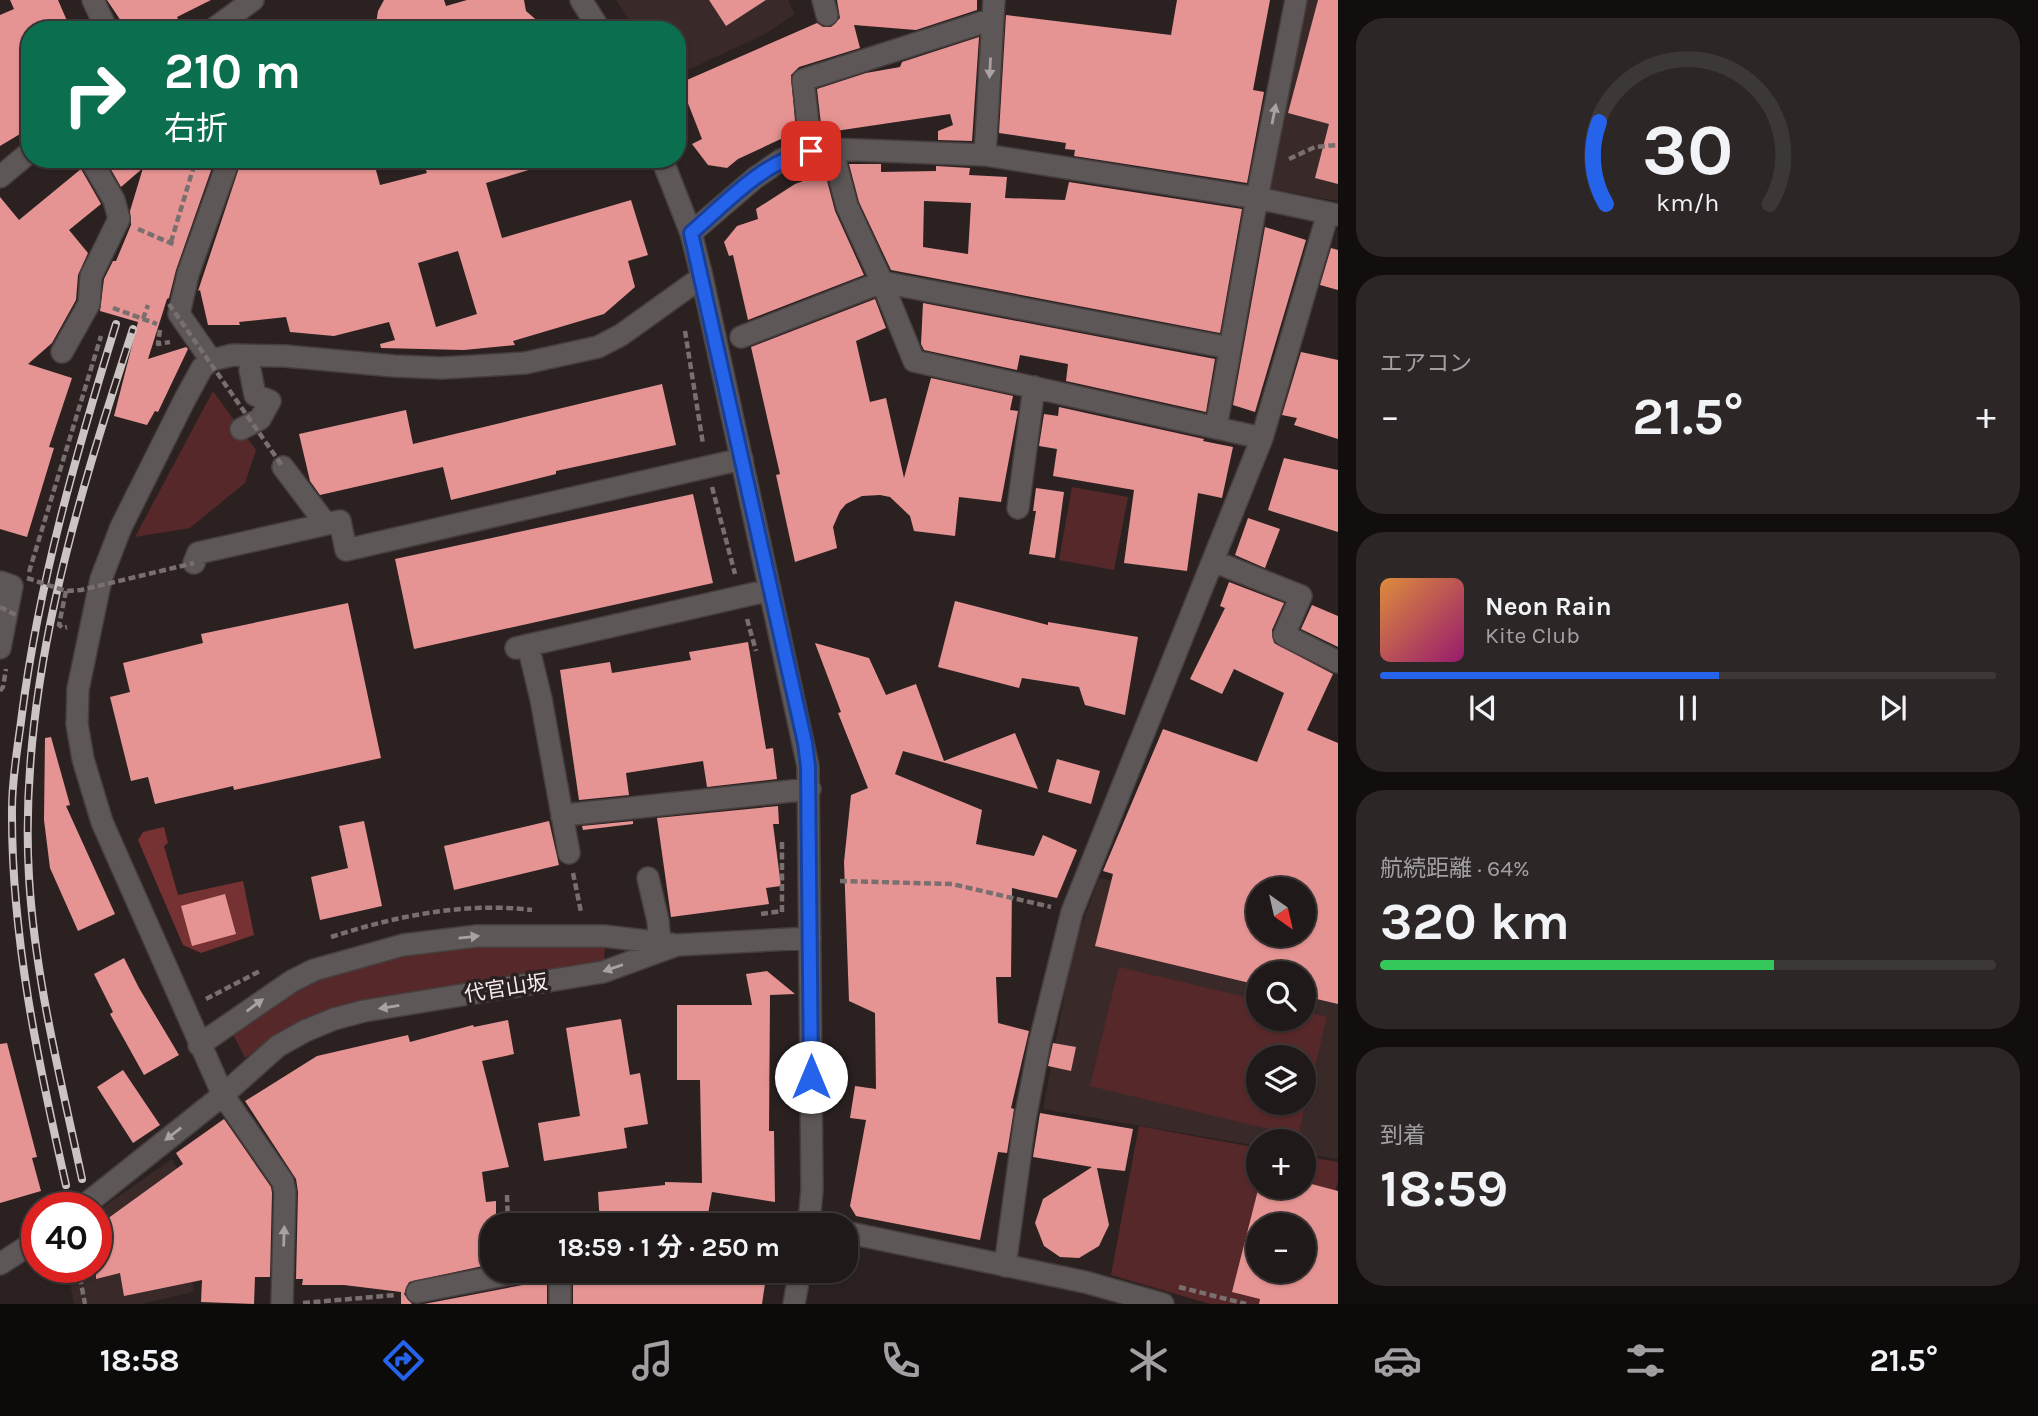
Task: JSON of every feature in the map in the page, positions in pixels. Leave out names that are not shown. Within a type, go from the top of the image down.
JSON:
[{"type":"street","points":[[93,0],[103,21]]},
{"type":"street","points":[[224,21],[253,0]]},
{"type":"street","points":[[581,0],[594,21]]},
{"type":"street","points":[[1216,428],[1255,204],[1296,0]]},
{"type":"street","points":[[985,155],[993,10],[803,80],[821,150],[882,282],[914,361],[1262,438]]},
{"type":"street","points":[[691,233],[768,168],[796,154],[821,150],[985,155],[1255,204],[1333,214],[1262,438],[1072,912],[1043,1028],[1028,1106],[1005,1266]]},
{"type":"street","points":[[0,177],[21,160]]},
{"type":"street","points":[[62,352],[89,304],[92,276],[118,219],[114,200],[95,168]]},
{"type":"street","points":[[211,360],[170,314],[188,274],[226,168]]},
{"type":"street","points":[[666,168],[691,233],[702,277],[805,743],[810,789],[810,1213]]},
{"type":"street","points":[[282,1304],[283,1182],[223,1095],[199,1045],[185,1006],[102,822],[79,740],[77,699],[106,562],[184,401],[202,369],[211,360],[233,355],[285,356],[442,368],[525,363],[598,347],[621,335],[702,277]]},
{"type":"street","points":[[741,337],[882,282],[1230,348]]},
{"type":"street","points":[[241,429],[260,419],[270,401],[255,395],[250,370]]},
{"type":"street","points":[[1018,508],[1034,387]]},
{"type":"street","points":[[194,563],[198,553],[340,521],[346,550],[742,459]]},
{"type":"street","points":[[283,467],[326,524]]},
{"type":"street","points":[[1213,561],[1301,596],[1284,635],[1338,662]]},
{"type":"street","points":[[0,582],[12,586],[0,648]]},
{"type":"street","points":[[569,853],[541,699],[522,647],[770,590]]},
{"type":"street","points":[[562,817],[586,812],[810,789]]},
{"type":"street","points":[[199,1045],[292,981],[314,970],[402,946],[477,936],[604,936],[668,944],[658,920],[648,878]]},
{"type":"street","name":"代官山坂","points":[[101,1192],[223,1095],[278,1046],[334,1019],[603,972],[668,944],[810,938]]},
{"type":"street","points":[[858,1235],[1085,1282],[1163,1304]]},
{"type":"street","points":[[0,1264],[21,1250]]},
{"type":"street","points":[[417,1292],[480,1280]]},
{"type":"street","points":[[560,1283],[560,1304]]},
{"type":"street","points":[[794,1304],[798,1283]]},
{"type":"path","points":[[1262,174],[1315,147],[1338,145]]},
{"type":"path","points":[[168,253],[193,168]]},
{"type":"path","points":[[118,219],[183,248]]},
{"type":"path","points":[[144,319],[148,305]]},
{"type":"path","points":[[108,309],[144,319],[170,314],[283,467]]},
{"type":"path","points":[[23,590],[104,326]]},
{"type":"path","points":[[685,331],[707,467],[759,664]]},
{"type":"path","points":[[27,578],[66,591],[81,590],[194,563]]},
{"type":"path","points":[[13,628],[20,602]]},
{"type":"path","points":[[0,607],[16,615]]},
{"type":"path","points":[[782,832],[783,918]]},
{"type":"path","points":[[569,853],[582,917]]},
{"type":"path","points":[[840,881],[952,884],[1072,912]]},
{"type":"path","points":[[507,1195],[508,1213]]},
{"type":"path","points":[[81,1283],[85,1304]]},
{"type":"path","points":[[292,1304],[348,1301],[417,1292]]},
{"type":"shaded area","points":[[616,0],[788,0],[795,14],[765,34],[686,71],[686,21],[630,21]]},
{"type":"shaded area","points":[[1301,0],[1338,0],[1338,201],[1266,188]]},
{"type":"shaded area","points":[[213,391],[256,450],[245,483],[190,528],[135,537]]},
{"type":"shaded area","points":[[1072,487],[1128,497],[1114,570],[1059,560]]},
{"type":"shaded area","points":[[164,827],[168,843],[164,846],[178,895],[243,881],[254,935],[201,953],[183,945],[138,840],[143,832]]},
{"type":"shaded area","points":[[1099,878],[1246,912],[1246,947],[1316,947],[1316,929],[1338,934],[1338,1159],[1316,1156],[1316,1129],[1246,1129],[1246,1144],[1043,1109],[1073,949]]},
{"type":"shaded area","points":[[525,944],[605,947],[604,963],[367,1001],[322,1012],[272,1039],[245,1058],[233,1034],[280,998],[335,973],[399,957],[464,948]]},
{"type":"shaded area","points":[[1119,967],[1246,997],[1246,1031],[1316,1031],[1316,1014],[1327,1017],[1316,1062],[1316,1045],[1246,1045],[1246,1115],[1303,1115],[1300,1129],[1269,1129],[1090,1086]]},
{"type":"shaded area","points":[[1139,1126],[1246,1146],[1246,1199],[1316,1199],[1316,1158],[1338,1162],[1338,1181],[1316,1261],[1316,1213],[1246,1213],[1246,1283],[1310,1283],[1304,1304],[1210,1304],[1111,1275]]},
{"type":"shaded area","points":[[172,1159],[192,1199],[193,1292],[141,1304],[74,1304],[70,1283],[112,1283],[112,1201]]},
{"type":"building","points":[[10,0],[58,0],[67,21],[21,21],[21,133],[0,146],[0,15],[14,9]]},
{"type":"building","points":[[107,0],[211,0],[177,17],[179,21],[121,21]]},
{"type":"building","points":[[384,0],[444,0],[446,6],[467,0],[524,0],[526,11],[538,21],[376,21]]},
{"type":"building","points":[[709,0],[766,0],[726,26]]},
{"type":"building","points":[[837,0],[977,0],[977,10],[916,30],[854,25],[860,48],[799,67],[791,75],[796,132],[738,159],[727,168],[708,165],[692,144],[702,139],[686,98],[686,80],[817,23],[823,27],[831,27],[840,18]]},
{"type":"building","points":[[1177,0],[1270,0],[1253,90],[1264,92],[1247,183],[1074,156],[1075,150],[1065,149],[1066,143],[999,133],[1006,15],[1171,35]]},
{"type":"building","points":[[1318,0],[1338,0],[1338,184],[1315,178],[1329,124],[1288,113]]},
{"type":"building","points":[[979,37],[972,141],[938,140],[938,131],[953,125],[950,114],[822,133],[817,89],[866,73],[900,67],[902,62]]},
{"type":"building","points":[[849,164],[881,164],[881,172],[936,171],[936,166],[970,168],[969,175],[1007,177],[1005,198],[1065,200],[1069,182],[1242,209],[1220,333],[891,270],[859,202]],"holes":[[[924,201],[971,203],[968,254],[923,247]]]},
{"type":"building","points":[[110,168],[143,168],[121,187]]},
{"type":"building","points":[[143,168],[212,168],[148,359],[186,347],[188,349],[158,412],[155,411],[147,425],[114,416],[138,322],[100,311],[104,279],[113,261],[116,261],[131,225],[130,211]]},
{"type":"building","points":[[239,168],[375,168],[380,185],[427,173],[425,168],[535,168],[486,183],[502,238],[631,200],[648,255],[628,261],[635,287],[604,314],[513,341],[515,345],[464,350],[381,348],[380,344],[395,340],[389,322],[334,336],[290,332],[286,317],[239,322],[240,325],[208,325],[200,290],[198,291]],"holes":[[[458,251],[477,314],[436,327],[418,263]]]},
{"type":"building","points":[[81,169],[101,204],[69,230],[88,253],[78,275],[76,300],[52,343],[28,364],[72,378],[49,447],[54,448],[27,537],[0,529],[0,197],[19,220]]},
{"type":"building","points":[[825,173],[835,211],[864,275],[748,320],[733,255],[729,256],[724,242],[737,226],[758,219],[756,209],[795,184]]},
{"type":"building","points":[[1265,227],[1306,240],[1255,412],[1233,405]]},
{"type":"building","points":[[1331,248],[1338,250],[1338,290],[1320,285]]},
{"type":"building","points":[[875,299],[886,328],[856,341],[870,402],[886,398],[904,478],[931,378],[1013,396],[1010,410],[1018,411],[1001,502],[959,497],[955,536],[914,531],[910,516],[890,497],[862,496],[846,504],[840,511],[833,527],[837,548],[795,562],[776,475],[780,474],[751,347]]},
{"type":"building","points":[[923,303],[1215,359],[1206,412],[1066,381],[1068,364],[1020,355],[1017,370],[924,350],[921,344]]},
{"type":"building","points":[[1301,352],[1338,360],[1338,439],[1294,425],[1297,418],[1282,415]]},
{"type":"building","points":[[662,384],[676,445],[556,471],[556,474],[451,500],[443,467],[320,495],[310,481],[299,434],[406,410],[413,444]]},
{"type":"building","points":[[1059,407],[1233,447],[1222,498],[1198,493],[1187,571],[1124,563],[1134,490],[1053,476],[1057,449],[1039,446],[1044,414],[1058,416]]},
{"type":"building","points":[[1284,458],[1338,470],[1338,532],[1268,510]]},
{"type":"building","points":[[1036,488],[1064,492],[1055,558],[1029,554],[1036,511],[1033,511]]},
{"type":"building","points":[[693,494],[713,583],[414,649],[395,559]]},
{"type":"building","points":[[1248,518],[1280,529],[1265,568],[1235,555]]},
{"type":"building","points":[[1229,582],[1284,603],[1272,630],[1274,643],[1333,674],[1307,730],[1338,743],[1338,1004],[1316,999],[1316,961],[1246,961],[1246,982],[1095,946],[1113,874],[1103,871],[1163,729],[1257,762],[1284,693],[1234,669],[1222,694],[1190,679],[1225,608],[1220,606]]},
{"type":"building","points":[[955,601],[1048,625],[1048,622],[1138,637],[1125,715],[1085,705],[1079,687],[1022,678],[1019,688],[938,667]]},
{"type":"building","points":[[348,603],[381,758],[155,804],[148,777],[131,781],[110,697],[130,692],[123,663],[203,643],[201,634]]},
{"type":"building","points":[[1312,605],[1338,616],[1338,647],[1301,629]]},
{"type":"building","points":[[748,642],[766,749],[773,748],[777,779],[707,787],[703,761],[626,773],[629,795],[579,800],[560,670],[610,662],[612,673],[691,660],[689,652]]},
{"type":"building","points":[[815,643],[869,658],[886,695],[916,684],[944,761],[1015,733],[1038,789],[903,751],[895,774],[982,810],[976,844],[1034,856],[1043,835],[1077,850],[1057,898],[1012,888],[1011,977],[996,977],[998,1023],[1029,1031],[1011,1108],[1014,1109],[1007,1153],[998,1152],[980,1240],[858,1216],[850,1206],[866,1120],[850,1118],[855,1086],[876,1089],[875,1013],[849,1001],[844,862],[851,795],[868,788],[838,713],[841,712]]},
{"type":"building","points":[[51,737],[70,805],[66,806],[115,914],[78,931],[50,868],[44,820],[45,738]]},
{"type":"building","points":[[1057,759],[1100,771],[1091,804],[1048,792]]},
{"type":"building","points":[[778,806],[779,824],[773,824],[781,886],[766,888],[769,904],[671,917],[657,818]]},
{"type":"building","points":[[364,821],[382,906],[320,920],[311,877],[348,868],[339,826]]},
{"type":"building","points":[[549,821],[559,865],[454,890],[444,846]]},
{"type":"building","points":[[633,821],[633,824],[583,830],[582,826]]},
{"type":"building","points":[[225,894],[236,934],[192,946],[181,906]]},
{"type":"building","points":[[124,958],[179,1055],[144,1075],[110,1014],[113,1012],[94,974]]},
{"type":"building","points":[[767,971],[795,994],[770,995],[769,1131],[774,1131],[775,1202],[712,1192],[708,1213],[599,1213],[598,1192],[665,1185],[665,1182],[702,1183],[700,1080],[677,1080],[677,1005],[752,1005],[746,974]]},
{"type":"building","points":[[621,1019],[630,1075],[640,1073],[648,1124],[624,1128],[627,1148],[544,1161],[538,1123],[580,1116],[566,1028]]},
{"type":"building","points":[[508,1020],[514,1054],[482,1061],[509,1167],[482,1172],[486,1202],[496,1201],[496,1213],[480,1213],[480,1267],[409,1282],[404,1294],[412,1304],[401,1304],[401,1292],[344,1285],[302,1285],[303,1279],[296,1279],[296,1179],[245,1101],[317,1056],[408,1035],[410,1042],[473,1025],[474,1027]]},
{"type":"building","points":[[7,1043],[37,1157],[32,1158],[41,1191],[21,1192],[21,1197],[0,1203],[0,1044]]},
{"type":"building","points":[[1053,1043],[1076,1047],[1071,1071],[1048,1066]]},
{"type":"building","points":[[123,1070],[160,1125],[133,1143],[97,1087]]},
{"type":"building","points":[[1040,1113],[1133,1129],[1125,1171],[1097,1168],[1109,1225],[1099,1246],[1079,1258],[1060,1257],[1044,1246],[1035,1223],[1043,1199],[1092,1167],[1033,1157]]},
{"type":"building","points":[[224,1119],[271,1187],[270,1277],[255,1277],[254,1304],[201,1302],[202,1280],[124,1296],[120,1273],[112,1275],[112,1215],[183,1164],[176,1153]]},
{"type":"building","points":[[1316,1185],[1338,1191],[1338,1304],[1259,1304],[1260,1299],[1232,1292],[1246,1237],[1246,1283],[1316,1283],[1316,1213],[1252,1213],[1256,1199],[1316,1199]]},
{"type":"building","points":[[533,1283],[547,1283],[547,1304],[424,1304]]},
{"type":"building","points":[[573,1283],[765,1283],[762,1304],[573,1304]]},
{"type":"railway","points":[[66,1185],[36,1045],[21,951],[13,857],[12,797],[38,615],[74,468],[116,324]]},
{"type":"railway","points":[[82,1179],[37,953],[29,877],[28,807],[42,667],[56,598],[91,462],[133,329]]},
{"type":"route","points":[[811,151],[796,154],[768,168],[691,233],[805,743],[810,789],[811,1077]]}]
